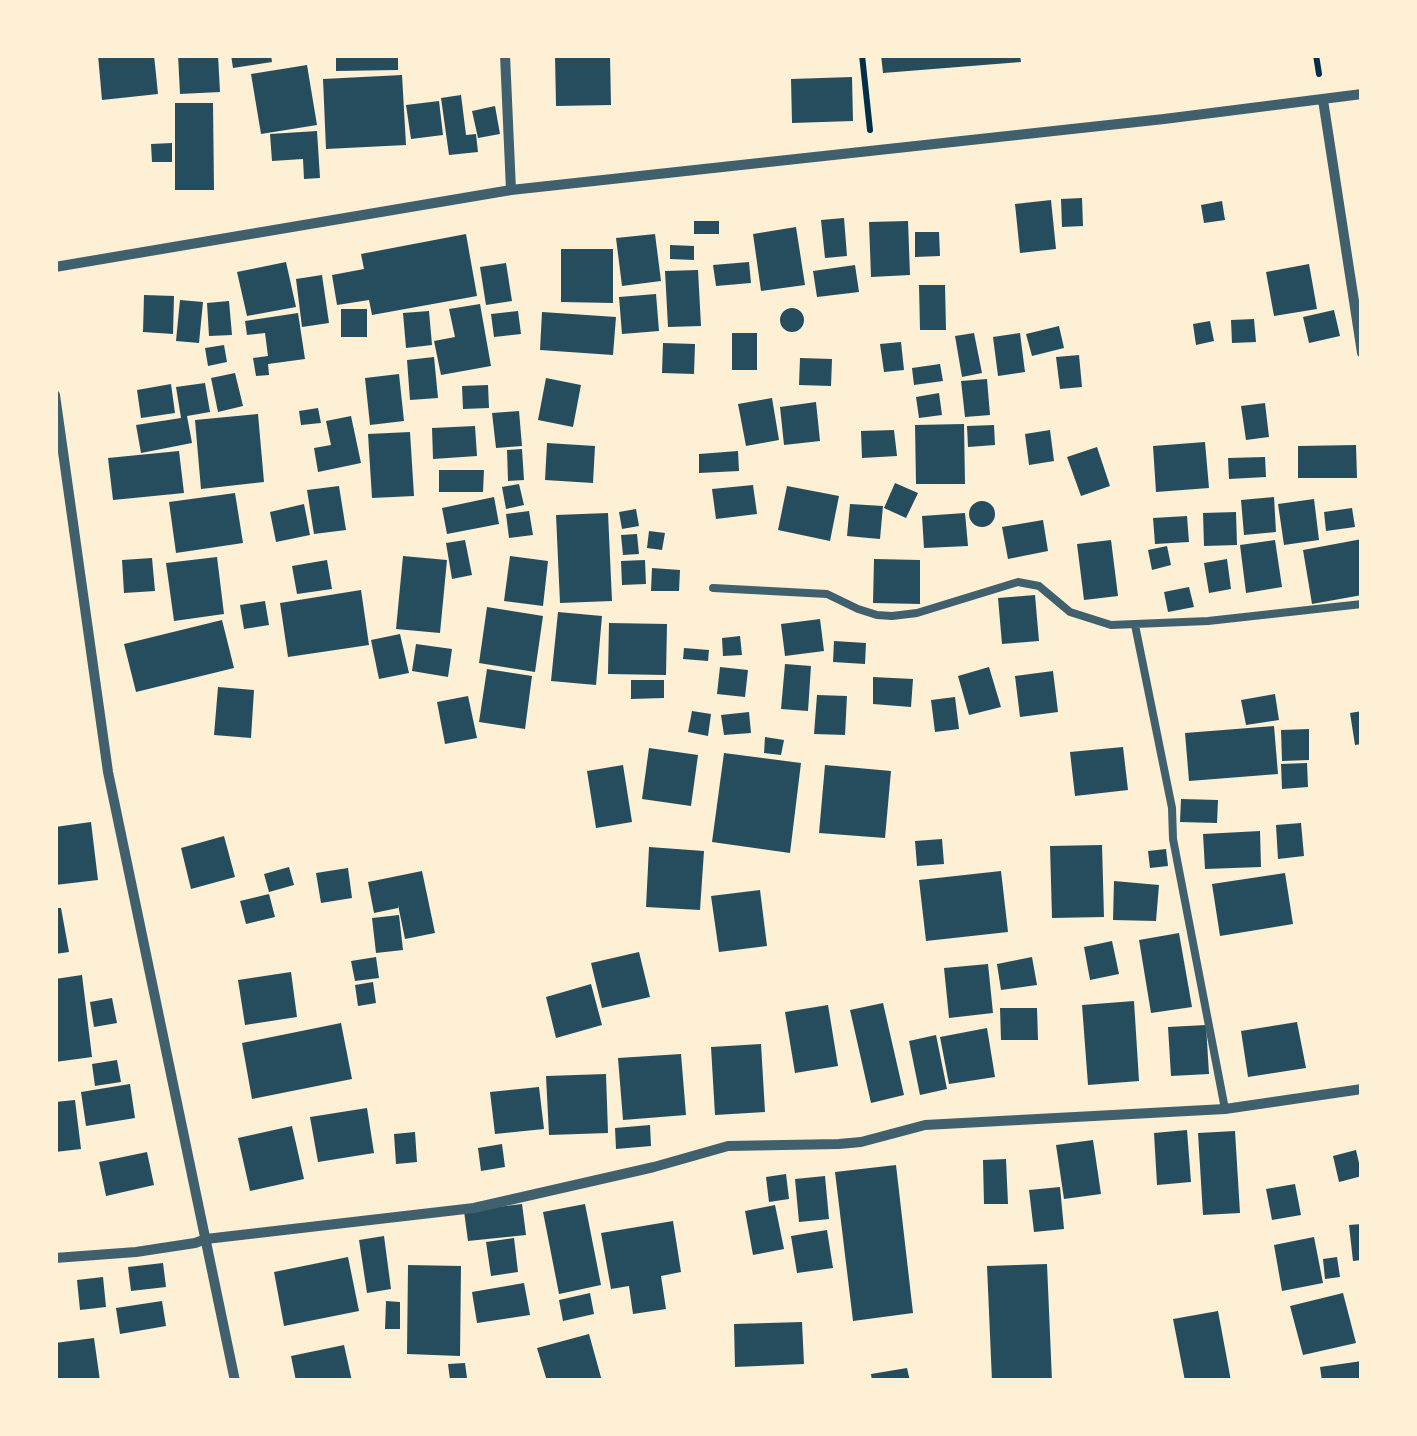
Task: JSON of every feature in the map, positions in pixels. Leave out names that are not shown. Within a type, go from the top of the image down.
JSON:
[{"type":"street","points":[[505,55],[511,190]]},
{"type":"street","points":[[55,267],[511,190],[1362,94]]},
{"type":"street","points":[[1323,100],[1362,353]]},
{"type":"street","points":[[55,395],[108,772],[234,1381]]},
{"type":"street","points":[[55,1258],[136,1252],[206,1239],[474,1208],[728,1146],[862,1142],[925,1125],[1224,1109],[1362,1089]]},
{"type":"lane","points":[[712,588],[827,594],[858,610],[892,616],[918,613],[1018,582],[1039,586],[1058,604],[1082,618],[1110,625],[1208,621],[1362,604]]},
{"type":"lane","points":[[1135,625],[1172,808],[1173,839],[1224,1109]]},
{"type":"path","points":[[862,55],[873,151]]},
{"type":"building","points":[[98,55],[154,55],[158,94],[102,100]]},
{"type":"building","points":[[178,55],[218,55],[220,92],[180,94]]},
{"type":"building","points":[[231,55],[271,55],[272,62],[233,68]]},
{"type":"building","points":[[336,55],[398,55],[398,70],[336,71]]},
{"type":"building","points":[[555,55],[610,55],[611,105],[556,106]]},
{"type":"building","points":[[881,55],[1020,55],[1021,62],[883,73]]},
{"type":"building","points":[[307,65],[317,125],[261,134],[251,74]]},
{"type":"building","points":[[402,75],[406,145],[326,149],[323,79]]},
{"type":"building","points":[[852,77],[853,121],[792,123],[791,79]]},
{"type":"building","points":[[461,95],[466,135],[476,134],[478,152],[449,155],[441,98]]},
{"type":"building","points":[[439,101],[443,135],[411,139],[406,105]]},
{"type":"building","points":[[175,103],[213,103],[214,190],[175,190]]},
{"type":"building","points":[[495,106],[500,134],[478,138],[472,111]]},
{"type":"building","points":[[317,131],[320,178],[304,179],[303,159],[272,161],[270,134]]},
{"type":"building","points":[[172,143],[172,162],[152,162],[151,144]]},
{"type":"building","points":[[1082,198],[1083,226],[1062,227],[1061,199]]},
{"type":"building","points":[[1051,200],[1056,249],[1020,253],[1015,204]]},
{"type":"building","points":[[1222,201],[1225,220],[1204,223],[1201,205]]},
{"type":"building","points":[[844,218],[847,256],[825,258],[821,220]]},
{"type":"building","points":[[694,221],[719,221],[719,234],[694,234]]},
{"type":"building","points":[[908,221],[910,275],[871,277],[869,222]]},
{"type":"building","points":[[796,227],[805,285],[761,291],[753,234]]},
{"type":"building","points":[[915,232],[939,232],[940,256],[915,257]]},
{"type":"building","points":[[466,234],[477,296],[372,315],[369,300],[337,305],[332,275],[364,269],[361,254]]},
{"type":"building","points":[[655,234],[661,281],[622,286],[616,238]]},
{"type":"building","points":[[670,245],[694,246],[694,260],[670,259]]},
{"type":"building","points":[[561,249],[613,249],[613,303],[561,302]]},
{"type":"building","points":[[286,262],[296,307],[247,316],[237,272]]},
{"type":"building","points":[[749,262],[751,283],[716,286],[713,265]]},
{"type":"building","points":[[506,263],[512,301],[486,305],[480,267]]},
{"type":"building","points":[[1309,264],[1317,309],[1274,316],[1266,272]]},
{"type":"building","points":[[855,265],[859,292],[817,297],[813,271]]},
{"type":"building","points":[[698,270],[701,326],[668,327],[665,271]]},
{"type":"building","points":[[322,275],[329,323],[302,327],[296,279]]},
{"type":"building","points":[[919,285],[945,285],[946,330],[920,330]]},
{"type":"building","points":[[656,294],[659,331],[622,334],[619,297]]},
{"type":"building","points":[[144,295],[174,296],[173,334],[143,332]]},
{"type":"building","points":[[180,300],[203,302],[199,343],[176,341]]},
{"type":"building","points":[[229,301],[232,335],[209,336],[207,303]]},
{"type":"building","points":[[480,304],[491,366],[441,375],[434,341],[455,337],[449,309]]},
{"type":"building","points":[[792,308],[801,311],[801,329],[792,332],[783,329],[780,320],[783,311]]},
{"type":"building","points":[[341,309],[367,309],[367,337],[341,337]]},
{"type":"building","points":[[1334,310],[1340,336],[1309,343],[1303,317]]},
{"type":"building","points":[[429,311],[432,345],[406,348],[403,313]]},
{"type":"building","points":[[518,311],[521,334],[494,337],[491,314]]},
{"type":"building","points":[[542,312],[616,317],[613,355],[540,350]]},
{"type":"building","points":[[298,313],[305,359],[268,364],[269,375],[256,376],[253,358],[268,356],[265,333],[247,335],[245,321]]},
{"type":"building","points":[[1254,319],[1256,342],[1232,343],[1231,320]]},
{"type":"building","points":[[1210,321],[1214,341],[1196,345],[1193,324]]},
{"type":"building","points":[[1059,326],[1064,348],[1032,356],[1026,334]]},
{"type":"building","points":[[732,333],[757,333],[757,370],[732,370]]},
{"type":"building","points":[[974,333],[982,373],[962,377],[955,336]]},
{"type":"building","points":[[1020,333],[1025,372],[998,376],[993,337]]},
{"type":"building","points":[[901,342],[904,370],[884,372],[880,344]]},
{"type":"building","points":[[663,343],[695,344],[694,374],[662,373]]},
{"type":"building","points":[[224,345],[227,362],[208,366],[205,348]]},
{"type":"building","points":[[1079,355],[1082,387],[1060,389],[1056,357]]},
{"type":"building","points":[[434,357],[438,398],[410,400],[407,360]]},
{"type":"building","points":[[800,358],[832,359],[831,386],[799,385]]},
{"type":"building","points":[[940,364],[943,381],[914,385],[912,368]]},
{"type":"building","points":[[235,373],[243,406],[218,412],[211,378]]},
{"type":"building","points":[[399,374],[404,421],[370,425],[365,378]]},
{"type":"building","points":[[546,378],[581,385],[573,427],[538,420]]},
{"type":"building","points":[[987,379],[990,415],[965,417],[961,381]]},
{"type":"building","points":[[205,383],[210,412],[187,416],[192,443],[141,453],[136,425],[181,418],[176,387]]},
{"type":"building","points":[[171,384],[175,413],[141,418],[137,390]]},
{"type":"building","points":[[488,385],[489,408],[463,409],[462,386]]},
{"type":"building","points":[[939,393],[942,415],[919,418],[916,397]]},
{"type":"building","points":[[772,398],[779,440],[746,446],[738,404]]},
{"type":"building","points":[[816,402],[820,441],[784,445],[780,407]]},
{"type":"building","points":[[1265,403],[1269,437],[1246,440],[1241,406]]},
{"type":"building","points":[[318,408],[321,423],[301,425],[299,411]]},
{"type":"building","points":[[519,411],[522,446],[496,448],[492,413]]},
{"type":"building","points":[[258,414],[264,482],[201,489],[195,420]]},
{"type":"building","points":[[351,416],[361,463],[318,472],[314,448],[331,445],[326,421]]},
{"type":"building","points":[[964,424],[965,484],[916,484],[915,425]]},
{"type":"building","points":[[994,425],[995,445],[968,447],[967,426]]},
{"type":"building","points":[[475,426],[477,456],[433,459],[432,428]]},
{"type":"building","points":[[894,430],[897,456],[862,458],[861,431]]},
{"type":"building","points":[[1050,430],[1054,461],[1029,465],[1025,434]]},
{"type":"building","points":[[410,432],[414,496],[372,498],[368,434]]},
{"type":"building","points":[[1205,442],[1209,488],[1156,492],[1153,446]]},
{"type":"building","points":[[547,443],[595,446],[593,483],[545,480]]},
{"type":"building","points":[[1356,445],[1357,478],[1298,478],[1298,446]]},
{"type":"building","points":[[1097,447],[1110,486],[1081,496],[1067,457]]},
{"type":"building","points":[[522,449],[524,480],[508,481],[507,450]]},
{"type":"building","points":[[179,451],[184,493],[113,500],[108,458]]},
{"type":"building","points":[[738,451],[739,471],[699,473],[699,454]]},
{"type":"building","points":[[1265,457],[1266,477],[1229,479],[1228,458]]},
{"type":"building","points":[[439,470],[484,470],[483,492],[439,492]]},
{"type":"building","points":[[895,483],[918,493],[906,518],[884,508]]},
{"type":"building","points":[[519,484],[524,505],[506,509],[502,487]]},
{"type":"building","points":[[753,485],[757,514],[716,519],[712,489]]},
{"type":"building","points":[[339,486],[346,530],[314,534],[307,490]]},
{"type":"building","points":[[787,486],[839,496],[830,541],[778,530]]},
{"type":"building","points":[[235,493],[243,543],[176,553],[169,502]]},
{"type":"building","points":[[494,497],[499,524],[447,534],[442,508]]},
{"type":"building","points":[[1274,497],[1276,532],[1244,535],[1241,500]]},
{"type":"building","points":[[1314,499],[1319,540],[1284,545],[1278,504]]},
{"type":"building","points":[[982,501],[991,505],[995,514],[991,523],[982,527],[973,523],[969,514],[973,505]]},
{"type":"building","points":[[304,504],[310,535],[276,542],[270,512]]},
{"type":"building","points":[[850,504],[883,506],[880,539],[847,536]]},
{"type":"building","points":[[1352,508],[1355,527],[1326,531],[1324,512]]},
{"type":"building","points":[[636,509],[639,526],[622,529],[619,512]]},
{"type":"building","points":[[529,511],[533,535],[509,538],[506,514]]},
{"type":"building","points":[[1236,512],[1237,545],[1204,546],[1203,513]]},
{"type":"building","points":[[608,513],[612,601],[560,603],[556,515]]},
{"type":"building","points":[[965,513],[968,546],[924,548],[922,516]]},
{"type":"building","points":[[1187,516],[1189,542],[1155,544],[1153,518]]},
{"type":"building","points":[[1043,520],[1048,551],[1008,559],[1002,527]]},
{"type":"building","points":[[649,531],[665,533],[662,550],[647,548]]},
{"type":"building","points":[[637,534],[639,554],[623,555],[621,535]]},
{"type":"building","points":[[1362,539],[1362,595],[1312,604],[1303,550]]},
{"type":"building","points":[[465,540],[472,575],[452,579],[446,543]]},
{"type":"building","points":[[1111,540],[1118,596],[1084,600],[1077,544]]},
{"type":"building","points":[[1275,540],[1282,587],[1246,593],[1240,545]]},
{"type":"building","points":[[1167,546],[1171,565],[1152,570],[1148,550]]},
{"type":"building","points":[[403,556],[447,560],[440,633],[396,629]]},
{"type":"building","points":[[510,556],[548,561],[543,606],[504,601]]},
{"type":"building","points":[[217,557],[224,614],[174,621],[166,563]]},
{"type":"building","points":[[152,558],[155,591],[124,593],[122,560]]},
{"type":"building","points":[[874,559],[920,560],[920,604],[873,603]]},
{"type":"building","points":[[1227,559],[1231,589],[1209,593],[1204,563]]},
{"type":"building","points":[[327,560],[332,589],[297,594],[292,566]]},
{"type":"building","points":[[645,560],[646,584],[622,585],[621,561]]},
{"type":"building","points":[[652,568],[680,570],[679,591],[651,591]]},
{"type":"building","points":[[1189,587],[1194,607],[1168,612],[1164,592]]},
{"type":"building","points":[[361,590],[369,645],[288,657],[280,603]]},
{"type":"building","points":[[1035,595],[1039,641],[1002,644],[998,598]]},
{"type":"building","points":[[265,601],[269,625],[244,629],[240,605]]},
{"type":"building","points":[[487,607],[543,616],[535,672],[479,663]]},
{"type":"building","points":[[558,612],[602,616],[596,685],[551,681]]},
{"type":"building","points":[[820,619],[824,651],[785,656],[781,624]]},
{"type":"building","points":[[222,620],[234,668],[136,692],[124,644]]},
{"type":"building","points":[[609,623],[667,624],[666,675],[608,674]]},
{"type":"building","points":[[400,634],[409,673],[379,679],[371,640]]},
{"type":"building","points":[[740,636],[742,655],[723,656],[722,638]]},
{"type":"building","points":[[834,641],[866,643],[865,664],[833,662]]},
{"type":"building","points":[[416,644],[452,649],[448,677],[412,671]]},
{"type":"building","points":[[684,648],[709,650],[708,661],[683,659]]},
{"type":"building","points":[[785,664],[811,666],[808,711],[781,709]]},
{"type":"building","points":[[720,667],[748,670],[745,697],[717,694]]},
{"type":"building","points":[[989,667],[1001,707],[969,715],[958,676]]},
{"type":"building","points":[[487,669],[532,676],[525,729],[479,722]]},
{"type":"building","points":[[1053,671],[1058,712],[1020,717],[1015,676]]},
{"type":"building","points":[[873,677],[913,679],[911,707],[873,704]]},
{"type":"building","points":[[631,680],[664,680],[664,698],[631,699]]},
{"type":"building","points":[[218,687],[254,690],[251,738],[214,735]]},
{"type":"building","points":[[1275,694],[1279,720],[1246,725],[1241,700]]},
{"type":"building","points":[[817,695],[847,696],[845,735],[814,734]]},
{"type":"building","points":[[468,696],[477,738],[445,744],[437,702]]},
{"type":"building","points":[[955,697],[959,729],[935,732],[931,700]]},
{"type":"building","points":[[692,711],[711,714],[708,736],[688,732]]},
{"type":"building","points":[[1362,711],[1362,744],[1355,745],[1350,713]]},
{"type":"building","points":[[749,712],[751,733],[724,735],[721,715]]},
{"type":"building","points":[[1274,726],[1278,774],[1189,781],[1185,733]]},
{"type":"building","points":[[1309,729],[1309,760],[1282,761],[1281,730]]},
{"type":"building","points":[[765,737],[784,740],[781,755],[764,753]]},
{"type":"building","points":[[1123,747],[1128,790],[1075,796],[1070,752]]},
{"type":"building","points":[[649,748],[698,755],[691,806],[642,799]]},
{"type":"building","points":[[724,753],[801,763],[790,853],[712,842]]},
{"type":"building","points":[[1307,763],[1308,787],[1282,789],[1281,764]]},
{"type":"building","points":[[623,765],[632,822],[596,828],[587,771]]},
{"type":"building","points":[[825,765],[891,771],[885,838],[819,833]]},
{"type":"building","points":[[1181,799],[1218,800],[1217,823],[1180,822]]},
{"type":"building","points":[[91,822],[98,880],[55,885],[55,827]]},
{"type":"building","points":[[1301,823],[1304,856],[1278,859],[1276,825]]},
{"type":"building","points":[[1260,831],[1261,867],[1205,869],[1203,834]]},
{"type":"building","points":[[224,836],[235,877],[191,889],[181,848]]},
{"type":"building","points":[[942,839],[944,864],[917,866],[915,841]]},
{"type":"building","points":[[1102,845],[1104,917],[1052,918],[1050,846]]},
{"type":"building","points":[[649,847],[704,851],[700,910],[646,907]]},
{"type":"building","points":[[1166,849],[1168,866],[1150,868],[1148,851]]},
{"type":"building","points":[[289,867],[294,885],[269,892],[264,874]]},
{"type":"building","points":[[348,868],[352,898],[321,903],[316,873]]},
{"type":"building","points":[[422,871],[435,933],[405,939],[398,905],[374,913],[368,882]]},
{"type":"building","points":[[1001,871],[1008,932],[926,941],[919,880]]},
{"type":"building","points":[[1285,873],[1293,924],[1220,936],[1212,884]]},
{"type":"building","points":[[1114,881],[1159,885],[1156,921],[1113,920]]},
{"type":"building","points":[[760,890],[767,946],[719,952],[711,896]]},
{"type":"building","points":[[269,894],[275,917],[246,924],[240,901]]},
{"type":"building","points":[[55,908],[61,908],[69,952],[55,954]]},
{"type":"building","points":[[399,915],[403,950],[376,953],[372,918]]},
{"type":"building","points":[[1179,933],[1192,1007],[1151,1013],[1139,940]]},
{"type":"building","points":[[1112,941],[1119,974],[1090,980],[1084,947]]},
{"type":"building","points":[[639,952],[650,997],[602,1008],[591,963]]},
{"type":"building","points":[[376,957],[379,978],[355,981],[351,961]]},
{"type":"building","points":[[1032,957],[1037,985],[1001,990],[997,964]]},
{"type":"building","points":[[988,964],[993,1013],[949,1018],[944,968]]},
{"type":"building","points":[[291,972],[297,1017],[245,1025],[238,980]]},
{"type":"building","points":[[82,975],[92,1057],[55,1062],[55,979]]},
{"type":"building","points":[[373,982],[376,1003],[358,1006],[355,985]]},
{"type":"building","points":[[591,984],[602,1025],[556,1038],[546,997]]},
{"type":"building","points":[[112,998],[117,1023],[94,1027],[90,1002]]},
{"type":"building","points":[[1134,1001],[1139,1081],[1088,1085],[1082,1005]]},
{"type":"building","points":[[883,1003],[904,1095],[871,1103],[850,1010]]},
{"type":"building","points":[[828,1005],[838,1066],[795,1073],[785,1012]]},
{"type":"building","points":[[1000,1008],[1037,1008],[1038,1040],[1001,1040]]},
{"type":"building","points":[[1297,1022],[1306,1068],[1248,1077],[1241,1031]]},
{"type":"building","points":[[341,1023],[352,1079],[252,1099],[242,1043]]},
{"type":"building","points":[[1206,1025],[1209,1074],[1171,1076],[1168,1027]]},
{"type":"building","points":[[987,1028],[995,1077],[949,1084],[940,1037]]},
{"type":"building","points":[[936,1035],[947,1089],[920,1095],[909,1041]]},
{"type":"building","points":[[761,1044],[765,1112],[715,1115],[711,1047]]},
{"type":"building","points":[[681,1054],[686,1115],[623,1120],[618,1058]]},
{"type":"building","points":[[117,1060],[121,1082],[95,1086],[92,1064]]},
{"type":"building","points":[[606,1074],[608,1133],[549,1135],[546,1076]]},
{"type":"building","points":[[130,1084],[135,1118],[86,1126],[81,1092]]},
{"type":"building","points":[[539,1087],[544,1129],[495,1134],[490,1092]]},
{"type":"building","points":[[75,1100],[81,1149],[55,1152],[55,1102]]},
{"type":"building","points":[[367,1108],[374,1153],[318,1162],[310,1117]]},
{"type":"building","points":[[650,1125],[651,1146],[616,1149],[615,1128]]},
{"type":"building","points":[[292,1126],[304,1179],[250,1191],[238,1138]]},
{"type":"building","points":[[1187,1130],[1191,1182],[1157,1185],[1154,1133]]},
{"type":"building","points":[[1235,1131],[1240,1213],[1203,1215],[1198,1133]]},
{"type":"building","points":[[415,1132],[417,1162],[396,1164],[394,1134]]},
{"type":"building","points":[[1093,1140],[1101,1194],[1064,1199],[1056,1145]]},
{"type":"building","points":[[502,1144],[505,1167],[481,1171],[478,1148]]},
{"type":"building","points":[[1356,1150],[1362,1176],[1339,1182],[1333,1156]]},
{"type":"building","points":[[147,1152],[154,1185],[106,1196],[99,1162]]},
{"type":"building","points":[[1006,1159],[1008,1204],[984,1204],[983,1160]]},
{"type":"building","points":[[896,1165],[913,1313],[853,1321],[835,1172]]},
{"type":"building","points":[[786,1174],[789,1199],[769,1202],[766,1177]]},
{"type":"building","points":[[825,1176],[829,1219],[799,1222],[795,1179]]},
{"type":"building","points":[[1295,1184],[1301,1215],[1272,1220],[1266,1189]]},
{"type":"building","points":[[1060,1187],[1064,1229],[1034,1232],[1029,1190]]},
{"type":"building","points":[[522,1204],[526,1235],[468,1241],[464,1211]]},
{"type":"building","points":[[585,1204],[601,1285],[559,1294],[543,1212]]},
{"type":"building","points":[[775,1205],[784,1249],[753,1255],[745,1211]]},
{"type":"building","points":[[673,1221],[681,1272],[661,1276],[666,1309],[633,1314],[629,1286],[611,1289],[601,1233]]},
{"type":"building","points":[[1362,1224],[1362,1260],[1353,1261],[1349,1225]]},
{"type":"building","points":[[827,1230],[833,1268],[797,1273],[791,1236]]},
{"type":"building","points":[[384,1236],[391,1289],[367,1293],[359,1240]]},
{"type":"building","points":[[1314,1237],[1323,1283],[1282,1291],[1274,1245]]},
{"type":"building","points":[[514,1238],[518,1272],[491,1276],[486,1242]]},
{"type":"building","points":[[348,1257],[359,1311],[284,1326],[274,1272]]},
{"type":"building","points":[[1337,1257],[1340,1277],[1325,1279],[1323,1259]]},
{"type":"building","points":[[163,1263],[166,1287],[131,1291],[128,1267]]},
{"type":"building","points":[[1047,1264],[1052,1381],[992,1381],[987,1266]]},
{"type":"building","points":[[408,1265],[461,1266],[460,1356],[407,1354]]},
{"type":"building","points":[[103,1277],[106,1307],[80,1310],[77,1280]]},
{"type":"building","points":[[524,1283],[530,1315],[477,1323],[472,1292]]},
{"type":"building","points":[[590,1293],[594,1314],[563,1321],[559,1300]]},
{"type":"building","points":[[1343,1293],[1356,1343],[1303,1355],[1290,1306]]},
{"type":"building","points":[[162,1301],[166,1326],[120,1334],[116,1308]]},
{"type":"building","points":[[386,1301],[400,1302],[400,1329],[385,1329]]},
{"type":"building","points":[[1218,1311],[1231,1381],[1185,1381],[1173,1319]]},
{"type":"building","points":[[802,1322],[804,1364],[735,1367],[734,1324]]},
{"type":"building","points":[[589,1334],[602,1381],[547,1381],[537,1348]]},
{"type":"building","points":[[94,1338],[100,1381],[55,1381],[55,1343]]},
{"type":"building","points":[[344,1345],[352,1381],[296,1381],[291,1356]]},
{"type":"building","points":[[1362,1361],[1362,1381],[1322,1381],[1320,1367]]},
{"type":"building","points":[[465,1363],[467,1378],[450,1380],[448,1364]]},
{"type":"building","points":[[907,1368],[910,1381],[872,1381],[871,1374]]}]
